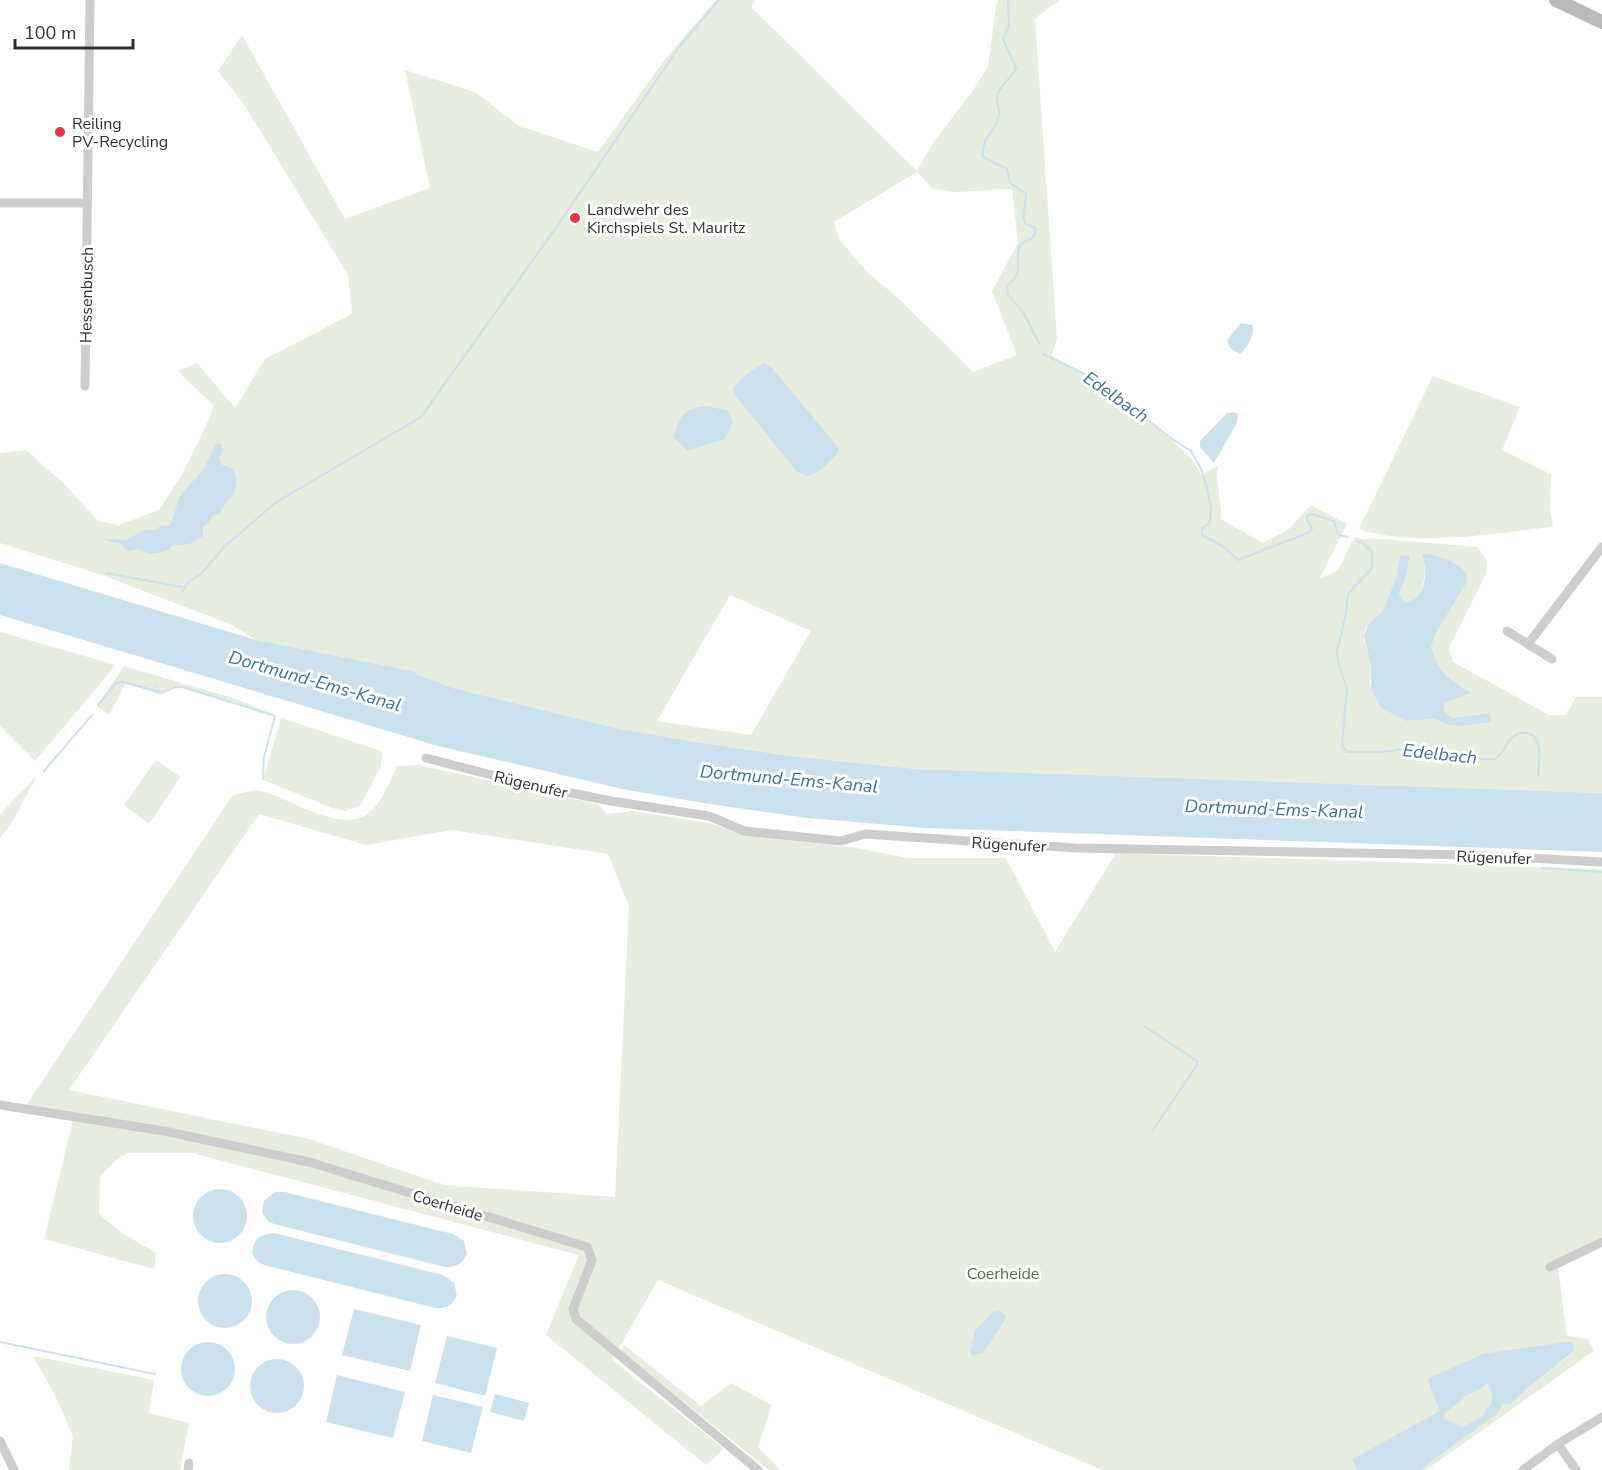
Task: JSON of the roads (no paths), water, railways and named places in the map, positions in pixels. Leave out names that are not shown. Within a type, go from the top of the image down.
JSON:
[{"type":"main road","points":[[1556,0],[1602,22]]},
{"type":"street","name":"Hessenbusch","points":[[85,386],[90,0]]},
{"type":"street","points":[[0,203],[87,203]]},
{"type":"street","points":[[1528,644],[1602,547]]},
{"type":"street","points":[[1507,631],[1552,659]]},
{"type":"street","name":"Rügenufer","points":[[426,758],[522,783],[611,801],[709,816],[744,831],[821,840],[841,841],[865,834],[1076,848],[1470,855],[1602,862]]},
{"type":"street","name":"Coerheide","points":[[0,1105],[164,1131],[309,1162],[587,1247],[592,1260],[573,1309],[576,1319],[758,1470]]},
{"type":"street","points":[[1550,1268],[1602,1242]]},
{"type":"street","points":[[1523,1470],[1558,1444],[1602,1417]]},
{"type":"street","points":[[0,1441],[14,1470]]},
{"type":"street","points":[[1558,1444],[1576,1470]]},
{"type":"water","points":[[1241,323],[1252,325],[1253,333],[1240,354],[1230,348],[1227,340]]},
{"type":"water","points":[[765,363],[772,368],[839,450],[825,466],[807,476],[796,471],[734,394],[733,389],[739,381]]},
{"type":"water","points":[[707,406],[728,411],[733,421],[725,439],[687,451],[674,437],[678,424],[688,411]]},
{"type":"water","points":[[1227,413],[1238,414],[1237,423],[1214,463],[1200,447],[1200,441]]},
{"type":"water","points":[[221,443],[223,450],[219,459],[222,465],[232,468],[236,487],[219,514],[212,516],[209,523],[203,526],[203,536],[189,544],[172,546],[167,551],[150,554],[138,549],[128,551],[119,543],[105,539],[125,540],[145,530],[156,530],[161,525],[170,526],[180,496],[204,469],[215,445]]},
{"type":"water","points":[[1422,554],[1447,559],[1467,574],[1466,584],[1436,633],[1431,647],[1446,674],[1471,693],[1445,703],[1444,711],[1453,718],[1490,713],[1491,722],[1462,726],[1447,725],[1435,719],[1406,721],[1381,708],[1371,689],[1371,666],[1364,636],[1369,623],[1382,612],[1396,578],[1400,555],[1410,556],[1405,580],[1399,594],[1405,602],[1418,596],[1425,576]]},
{"type":"water","name":"Dortmund-Ems-Kanal","points":[[0,563],[256,640],[413,671],[453,688],[620,729],[790,756],[916,769],[1602,793],[1602,852],[925,828],[808,818],[627,790],[438,746],[0,615]]},
{"type":"water","points":[[215,1189],[225,1189],[235,1193],[243,1201],[247,1216],[243,1231],[235,1239],[225,1243],[215,1243],[205,1239],[197,1231],[193,1221],[193,1211],[197,1201],[205,1193]]},
{"type":"water","points":[[275,1192],[285,1192],[453,1234],[464,1241],[467,1254],[458,1265],[445,1267],[274,1224],[268,1221],[262,1213],[264,1201]]},
{"type":"water","points":[[274,1233],[443,1275],[454,1283],[457,1295],[448,1306],[435,1308],[264,1265],[258,1262],[252,1254],[255,1241],[261,1236]]},
{"type":"water","points":[[220,1274],[230,1274],[240,1278],[248,1286],[252,1301],[248,1316],[240,1324],[230,1328],[220,1328],[210,1324],[202,1316],[198,1306],[198,1296],[202,1286],[210,1278]]},
{"type":"water","points":[[288,1290],[298,1290],[308,1294],[316,1302],[320,1317],[316,1332],[308,1340],[298,1344],[288,1344],[278,1340],[270,1332],[266,1322],[266,1312],[270,1302],[278,1294]]},
{"type":"water","points":[[354,1309],[421,1325],[410,1371],[342,1355]]},
{"type":"water","points":[[1000,1311],[1006,1315],[1003,1323],[983,1353],[973,1356],[970,1353],[975,1331],[993,1312]]},
{"type":"water","points":[[447,1336],[497,1348],[485,1396],[435,1383]]},
{"type":"water","points":[[203,1342],[213,1342],[223,1346],[231,1354],[235,1369],[231,1384],[223,1392],[213,1396],[203,1396],[193,1392],[185,1384],[181,1374],[181,1364],[185,1354],[193,1346]]},
{"type":"water","points":[[1565,1342],[1571,1342],[1574,1346],[1573,1352],[1511,1404],[1503,1404],[1497,1414],[1420,1470],[1357,1470],[1352,1459],[1440,1411],[1427,1379],[1483,1354]],"holes":[[[1486,1384],[1489,1385],[1492,1402],[1484,1415],[1463,1427],[1444,1418],[1445,1413],[1465,1396]]]},
{"type":"water","points":[[272,1359],[282,1359],[292,1363],[300,1371],[304,1386],[300,1401],[292,1409],[282,1413],[272,1413],[262,1409],[254,1401],[250,1391],[250,1381],[254,1371],[262,1363]]},
{"type":"water","points":[[337,1375],[405,1392],[393,1438],[326,1422]]},
{"type":"water","points":[[495,1394],[529,1403],[524,1421],[490,1412]]},
{"type":"water","points":[[433,1395],[483,1407],[471,1453],[422,1441]]},
{"type":"waterway","points":[[182,592],[188,582],[201,574],[224,547],[275,503],[421,417],[558,225],[679,47],[719,0]]},
{"type":"waterway","name":"Edelbach","points":[[1008,0],[1009,25],[1003,39],[1016,68],[998,94],[998,120],[986,139],[983,157],[1007,169],[1010,183],[1026,194],[1024,220],[1036,230],[1033,237],[1020,246],[1018,270],[1007,286],[1008,295],[1023,312],[1039,343]]},
{"type":"waterway","name":"Edelbach","points":[[1043,354],[1095,379],[1191,451],[1201,469],[1211,509],[1210,522],[1202,529],[1202,535],[1224,547],[1238,560],[1310,532],[1312,529],[1307,520],[1308,515],[1312,514],[1334,521],[1338,535],[1348,537]]},
{"type":"waterway","name":"Edelbach","points":[[1356,541],[1363,543],[1372,552],[1372,568],[1348,594],[1337,652],[1347,689],[1342,745],[1347,752],[1382,752],[1413,748],[1421,753],[1441,758],[1495,759],[1513,737],[1519,733],[1525,733],[1532,735],[1538,744],[1538,775]]},
{"type":"waterway","points":[[106,573],[182,587]]},
{"type":"waterway","points":[[98,705],[116,683],[123,682],[152,690]]},
{"type":"waterway","points":[[155,687],[153,690],[161,692],[183,687],[275,716],[264,757],[263,779]]},
{"type":"waterway","points":[[44,771],[92,715]]},
{"type":"waterway","name":"Edelbach","points":[[1542,868],[1602,872]]},
{"type":"waterway","points":[[1144,1026],[1197,1061],[1197,1065],[1153,1130]]},
{"type":"waterway","points":[[0,1342],[155,1374]]},
{"type":"place","name":"Reiling PV-Recycling","points":[[60,132]]},
{"type":"place","name":"Landwehr des Kirchspiels St. Mauritz","points":[[575,218]]}]
